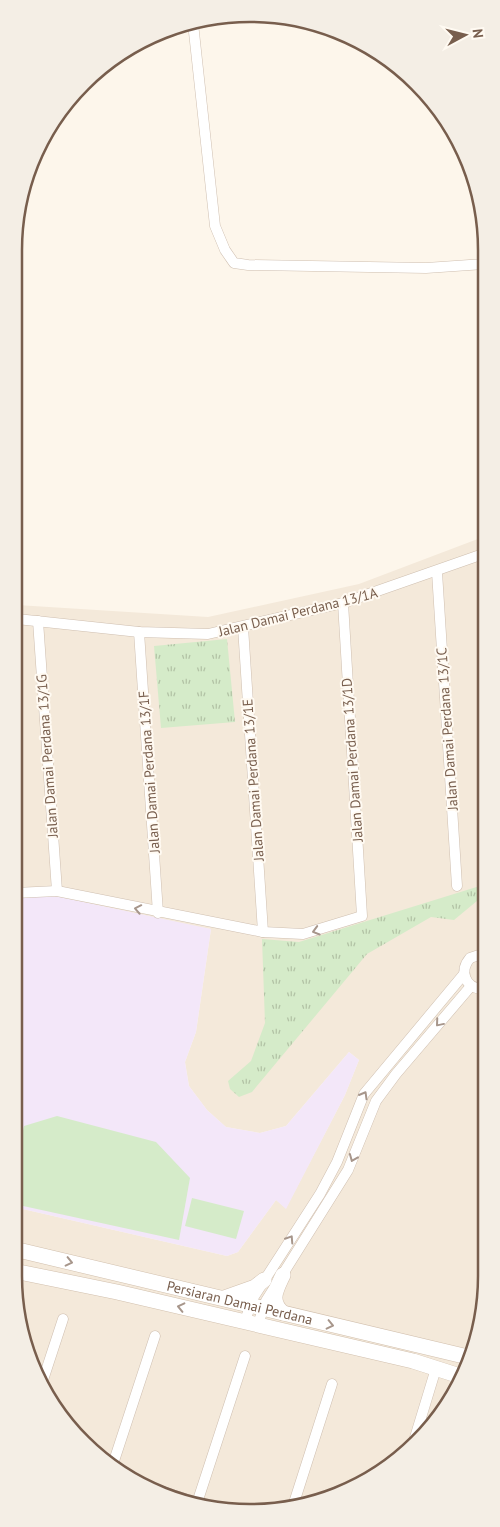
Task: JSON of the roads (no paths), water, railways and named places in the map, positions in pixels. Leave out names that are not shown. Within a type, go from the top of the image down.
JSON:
[{"type":"main road","name":"Persiaran Damai Perdana","points":[[22,1251],[463,1357]]},
{"type":"main road","name":"Persiaran Damai Perdana","points":[[22,1273],[414,1361],[455,1375]]},
{"type":"main road","points":[[283,1275],[274,1297],[275,1306],[283,1313]]},
{"type":"main road","points":[[222,1299],[255,1287],[264,1280]]},
{"type":"main road","name":"Persiaran Damai Perdana","points":[[229,1318],[254,1332],[434,1375],[455,1376]]},
{"type":"street","points":[[194,29],[215,226],[225,250],[234,263],[248,265],[426,268],[478,264]]},
{"type":"street","name":"Jalan Damai Perdana 13/1A","points":[[22,619],[139,632],[208,634],[342,603],[437,572],[478,556]]},
{"type":"street","name":"Jalan Damai Perdana 13/1C","points":[[437,572],[457,886]]},
{"type":"street","name":"Jalan Damai Perdana 13/1D","points":[[263,932],[303,934],[362,916],[342,603]]},
{"type":"street","name":"Jalan Damai Perdana 13/1G","points":[[38,621],[57,891]]},
{"type":"street","name":"Jalan Damai Perdana 13/1E","points":[[243,627],[263,932]]},
{"type":"street","name":"Jalan Damai Perdana 13/1F","points":[[139,632],[158,913]]},
{"type":"street","points":[[22,893],[57,891],[158,913],[263,932]]},
{"type":"street","points":[[252,1323],[264,1280],[320,1194],[337,1162],[364,1094],[464,974],[467,962],[478,955]]},
{"type":"street","points":[[464,974],[471,986],[478,988]]},
{"type":"street","points":[[256,1307],[283,1275],[348,1170],[376,1101],[396,1074],[471,986]]},
{"type":"street","points":[[45,1375],[63,1319]]},
{"type":"street","points":[[115,1459],[155,1336]]},
{"type":"street","points":[[198,1498],[245,1356]]},
{"type":"street","points":[[417,1432],[434,1375]]},
{"type":"street","points":[[295,1500],[332,1384]]}]
